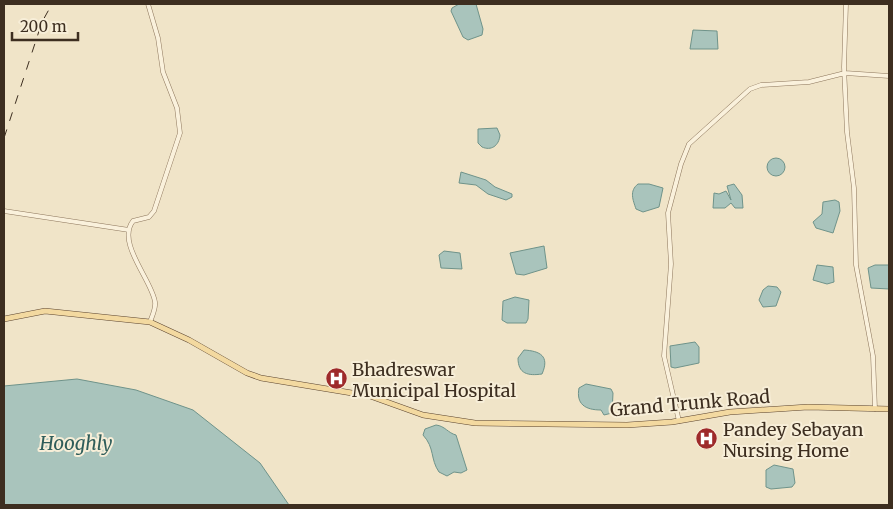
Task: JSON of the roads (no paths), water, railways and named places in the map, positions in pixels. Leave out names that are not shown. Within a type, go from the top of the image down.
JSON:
[{"type":"main road","name":"Grand Trunk Road","points":[[4,319],[45,311],[150,322],[188,340],[247,373],[261,378],[370,396],[408,411],[475,424],[627,425],[677,421],[738,412],[813,406],[889,409]]},
{"type":"street","points":[[148,4],[158,38],[163,72],[177,108],[179,139],[169,161],[154,210],[149,217],[133,221],[129,230],[136,262],[155,301],[150,322]]},
{"type":"street","points":[[846,4],[844,70],[847,132],[854,188],[856,265],[873,356],[875,409]]},
{"type":"street","points":[[677,421],[665,365],[664,348],[671,264],[668,213],[687,148],[692,140],[753,86],[809,82],[844,70],[889,76]]},
{"type":"street","points":[[4,211],[129,230]]},
{"type":"water","points":[[459,4],[476,4],[483,29],[482,35],[468,40],[463,37],[451,11],[452,8]]},
{"type":"water","points":[[693,30],[717,31],[718,49],[690,49]]},
{"type":"water","points":[[497,128],[500,135],[494,147],[485,148],[478,143],[478,129]]},
{"type":"water","points":[[776,158],[782,161],[785,167],[782,173],[776,176],[770,173],[767,167],[770,161]]},
{"type":"water","points":[[461,172],[486,180],[495,187],[512,194],[512,197],[506,200],[488,194],[476,185],[459,183]]},
{"type":"water","points":[[638,184],[649,184],[663,188],[659,207],[643,212],[636,209],[633,190]]},
{"type":"water","points":[[734,184],[742,195],[743,208],[735,208],[731,203],[725,208],[713,208],[714,193],[719,194],[726,191],[731,200],[727,186]]},
{"type":"water","points":[[835,200],[839,202],[840,211],[833,233],[816,228],[813,222],[822,214],[823,202]]},
{"type":"water","points":[[544,246],[547,268],[524,275],[516,274],[510,253]]},
{"type":"water","points":[[444,251],[460,253],[462,269],[441,268],[439,255]]},
{"type":"water","points":[[817,265],[833,267],[834,282],[827,284],[813,280]]},
{"type":"water","points":[[875,265],[889,265],[889,289],[871,288],[868,268]]},
{"type":"water","points":[[768,286],[777,287],[781,292],[776,306],[763,307],[759,300],[763,290]]},
{"type":"water","points":[[515,297],[529,300],[526,323],[507,323],[502,320],[503,301]]},
{"type":"water","points":[[695,342],[699,347],[699,363],[675,368],[671,367],[670,346]]},
{"type":"water","points":[[524,350],[539,353],[542,356],[545,363],[542,374],[532,375],[522,371],[518,358]]},
{"type":"water","name":"Hooghly","points":[[77,379],[136,390],[193,410],[260,463],[289,505],[4,505],[4,386]]},
{"type":"water","points":[[586,384],[611,389],[613,393],[612,413],[604,415],[601,410],[590,409],[580,402],[579,388]]},
{"type":"water","points":[[436,425],[456,435],[467,470],[461,473],[454,472],[447,476],[439,472],[434,463],[429,444],[423,435],[425,429]]},
{"type":"water","points":[[774,465],[793,469],[795,483],[792,487],[771,489],[766,487],[766,470]]},
{"type":"railway","points":[[4,138],[42,22],[52,4]]},
{"type":"place","name":"Bhadreswar Municipal Hospital","points":[[336,379]]},
{"type":"place","name":"Pandey Sebayan Nursing Home","points":[[707,439]]}]
